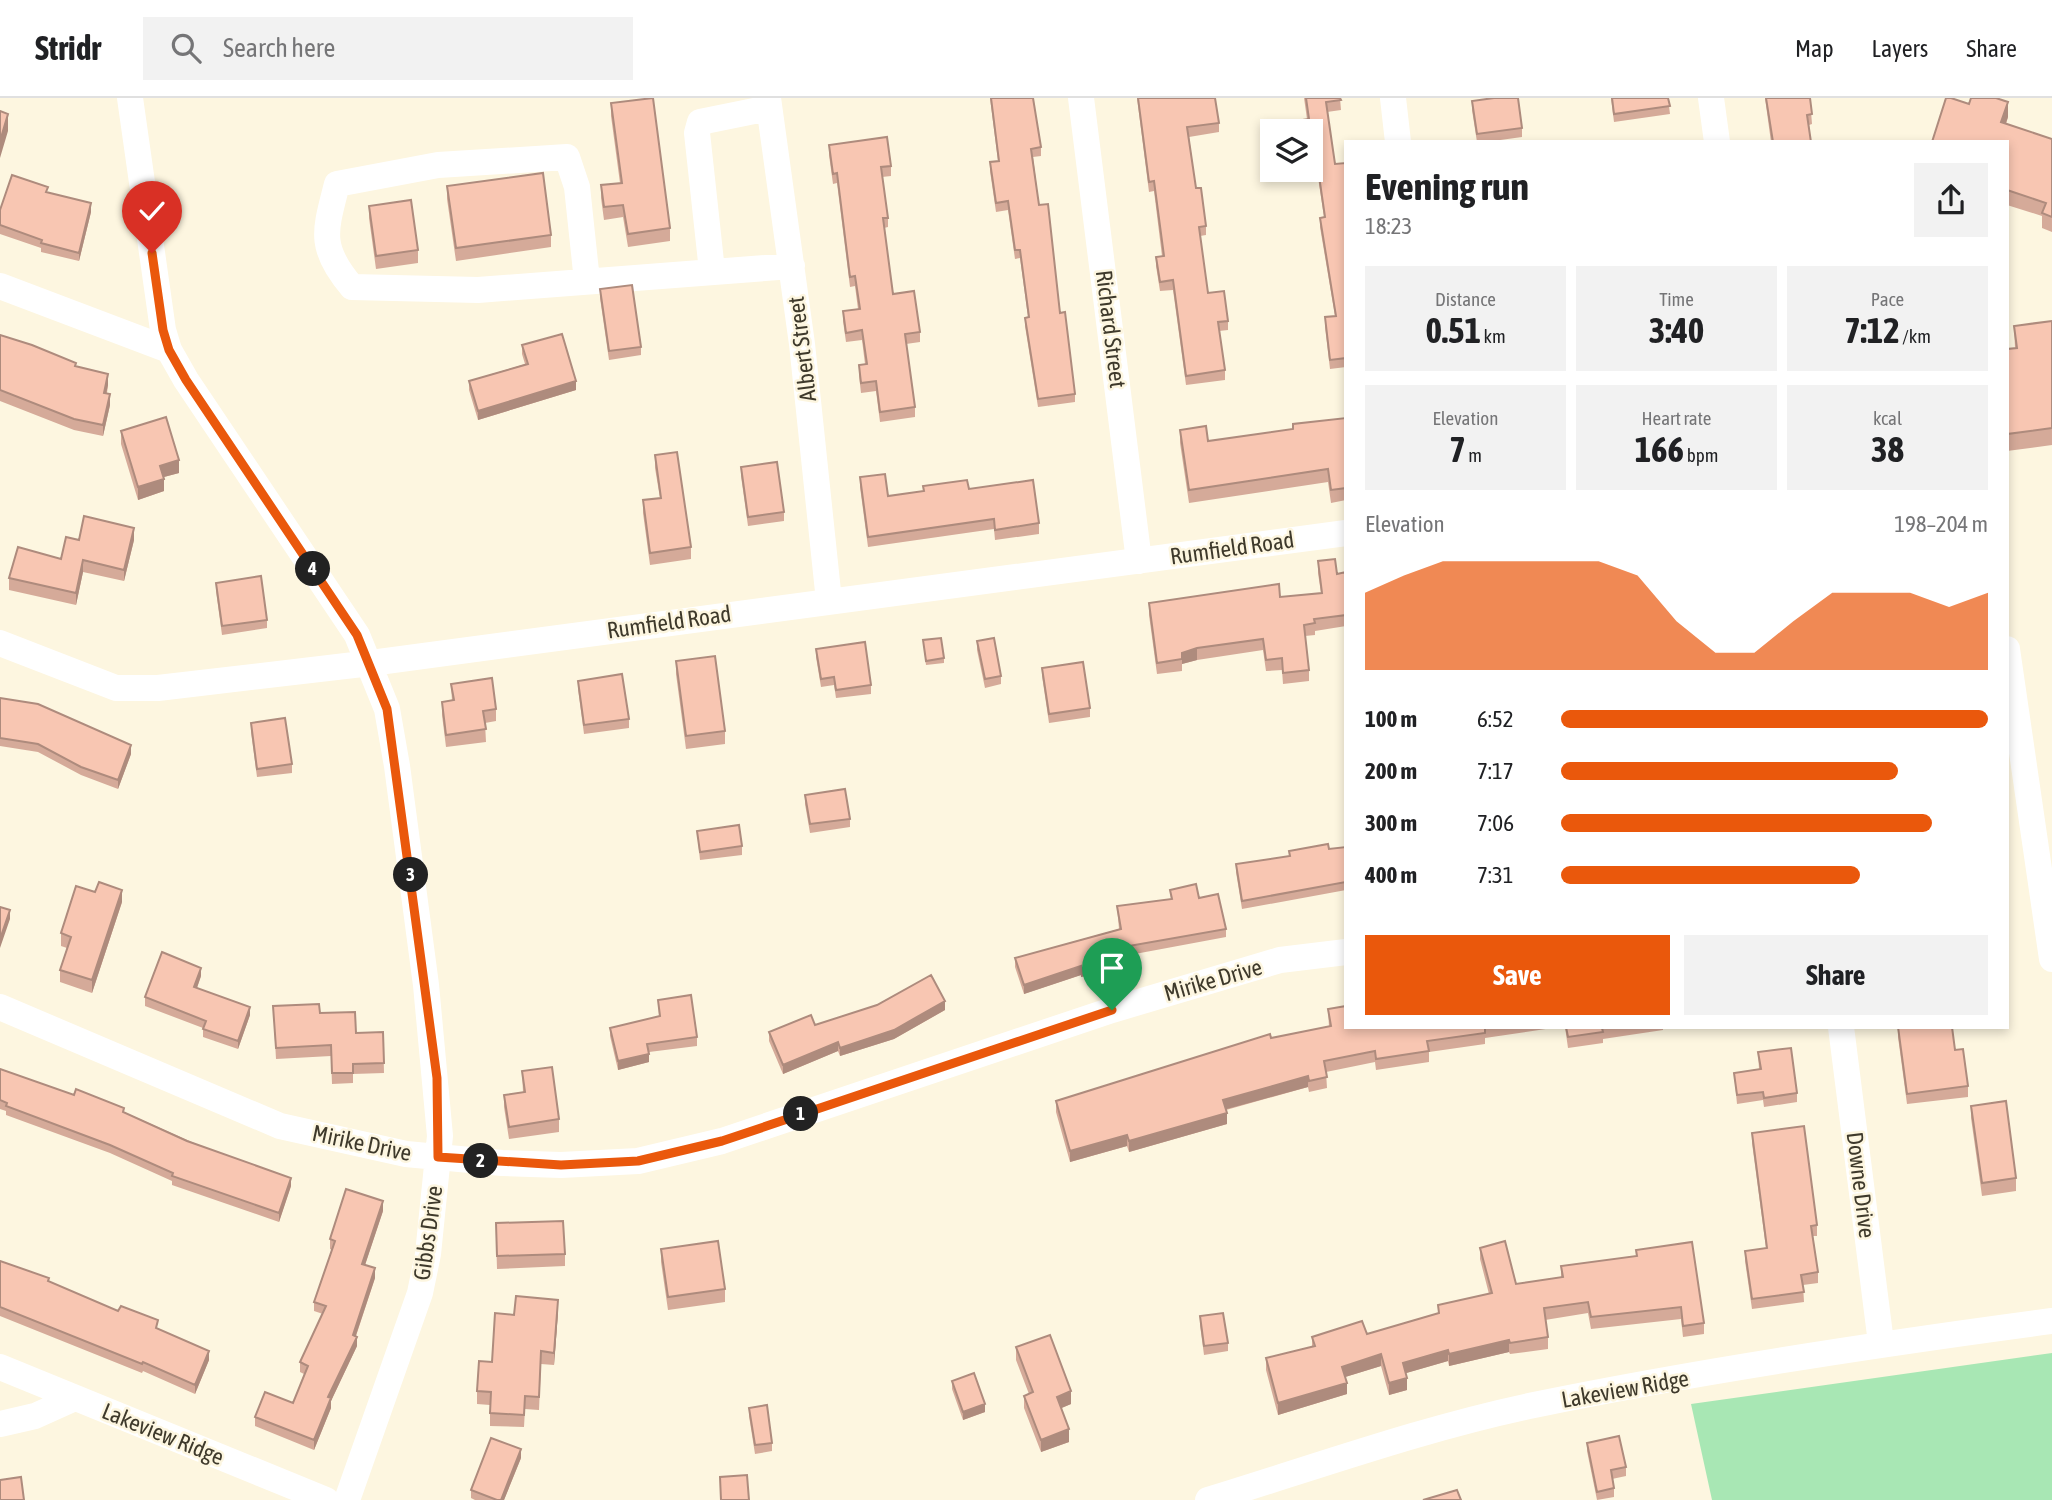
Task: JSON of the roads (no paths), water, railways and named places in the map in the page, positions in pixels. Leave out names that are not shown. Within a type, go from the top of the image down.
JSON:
[{"type":"street","name":"Gibbs Drive","points":[[130,98],[163,330],[169,350],[192,390],[357,635],[371,663],[387,709],[398,780],[437,1078],[438,1157],[428,1254],[420,1293],[347,1500]]},
{"type":"street","name":"Richard Street","points":[[1081,98],[1139,561]]},
{"type":"street","points":[[1393,98],[1398,140]]},
{"type":"street","points":[[1711,98],[1717,140]]},
{"type":"street","points":[[712,271],[697,133],[699,122],[769,103]]},
{"type":"street","name":"Albert Street","points":[[769,103],[792,266],[829,601]]},
{"type":"street","points":[[587,281],[576,187],[567,157],[438,165],[337,184],[325,231],[333,265],[352,287],[478,290],[792,266]]},
{"type":"street","points":[[0,286],[169,350]]},
{"type":"street","name":"Rumfield Road","points":[[0,643],[116,688],[158,688],[371,663],[1344,533]]},
{"type":"street","points":[[2009,663],[2052,959]]},
{"type":"street","name":"Mirike Drive","points":[[0,1007],[279,1126],[406,1154],[561,1165],[638,1161],[722,1141],[1138,1002],[1280,960],[1344,952]]},
{"type":"street","name":"Downe Drive","points":[[1841,1029],[1881,1343]]},
{"type":"street","name":"Lakeview Ridge","points":[[1208,1500],[1444,1428],[1532,1405],[1881,1343],[2052,1321]]},
{"type":"street","name":"Lakeview Ridge","points":[[0,1367],[326,1500]]},
{"type":"street","points":[[0,1424],[35,1416],[75,1398]]}]
